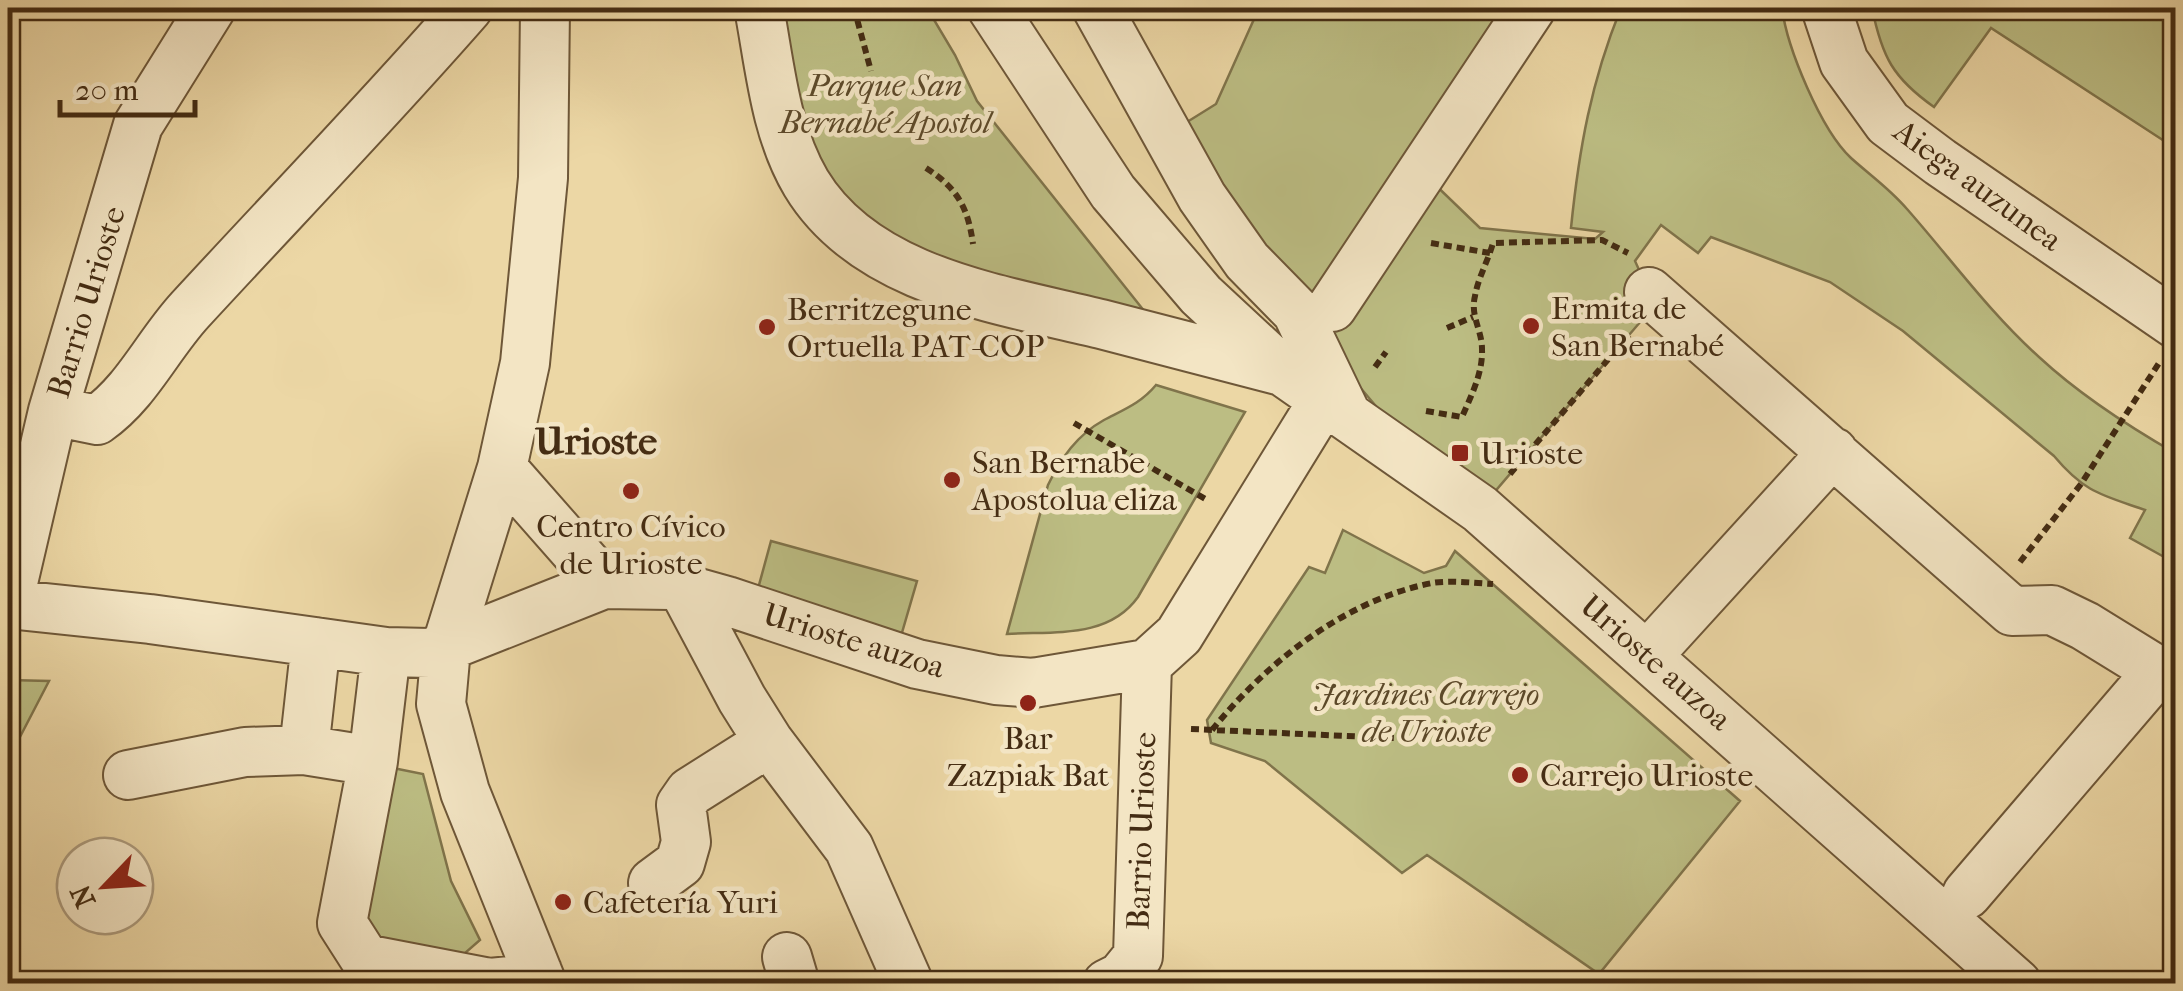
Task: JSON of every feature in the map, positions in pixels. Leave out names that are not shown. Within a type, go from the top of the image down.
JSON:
[{"type":"street","name":"Barrio Urioste","points":[[211,8],[138,125],[53,410],[8,604],[386,652]]},
{"type":"street","points":[[53,410],[97,420],[118,405],[186,314],[395,92],[468,8]]},
{"type":"street","points":[[386,652],[373,761],[342,923],[364,959],[490,982],[540,978],[465,792],[441,704],[446,648],[502,468],[525,363],[541,196],[545,8]]},
{"type":"street","name":"Urioste auzoa","points":[[759,8],[784,137],[806,182],[828,213],[857,239],[907,268],[969,290],[1284,372]]},
{"type":"street","name":"Urioste auzoa","points":[[992,8],[1113,192],[1201,295],[1284,372],[1480,509],[2017,984]]},
{"type":"street","points":[[1097,8],[1202,197],[1247,261],[1297,312],[1335,409],[1249,524],[1179,635],[1146,664]]},
{"type":"street","points":[[1332,307],[1531,8]]},
{"type":"street","name":"Aiega auzunea","points":[[1826,8],[1844,62],[1888,123],[2170,339]]},
{"type":"street","points":[[1654,296],[2012,611],[2052,610],[2167,676],[1967,894]]},
{"type":"street","points":[[1648,655],[1833,452]]},
{"type":"street","points":[[386,652],[430,654],[604,584],[502,468]]},
{"type":"street","name":"Urioste auzoa","points":[[604,584],[670,585],[917,664],[996,680],[1033,683],[1146,664]]},
{"type":"street","points":[[684,590],[770,742],[849,848],[909,984]]},
{"type":"street","points":[[304,750],[316,642]]},
{"type":"street","points":[[386,652],[401,678],[441,704]]},
{"type":"street","name":"Barrio Urioste","points":[[1107,984],[1120,977],[1138,956],[1146,664]]},
{"type":"street","points":[[653,883],[680,863],[686,842],[681,805],[690,792],[770,742]]},
{"type":"street","points":[[128,775],[246,752],[304,750],[373,761]]},
{"type":"path","points":[[854,8],[872,71]]},
{"type":"path","points":[[926,168],[948,182],[965,207],[974,242],[969,290]]},
{"type":"path","points":[[1380,235],[1490,253]]},
{"type":"path","points":[[1416,410],[1462,417],[1479,374],[1483,351],[1473,317],[1474,296],[1493,243],[1602,240],[1626,252],[1641,268],[1654,296],[1480,509]]},
{"type":"path","points":[[1447,328],[1473,317]]},
{"type":"path","points":[[1994,595],[2081,484],[2170,339]]},
{"type":"path","points":[[1074,422],[1249,524]]},
{"type":"path","points":[[1212,730],[1272,667],[1325,628],[1378,598],[1435,582],[1570,586]]},
{"type":"path","points":[[1145,726],[1414,739]]},
{"type":"green space","name":"Parque San Bernabé Apostol","points":[[777,8],[927,8],[977,101],[1145,312],[1057,294],[964,268],[919,250],[879,227],[845,198],[809,145],[797,107]]},
{"type":"green space","points":[[1259,8],[1504,8],[1308,302],[1171,132],[1216,104]]},
{"type":"green space","points":[[1621,8],[1782,8],[1807,88],[1828,128],[1851,158],[1887,188],[1987,304],[2039,357],[2105,409],[2175,453],[2175,563],[2130,538],[2145,510],[2085,485],[1903,331],[1830,282],[1711,237],[1698,253],[1661,225],[1635,261],[1649,292],[1659,300],[1480,509],[1391,424],[1315,334],[1422,172],[1480,228],[1595,239],[1603,232],[1571,228],[1588,116]]},
{"type":"green space","points":[[1872,8],[2159,8],[2175,18],[2175,148],[1991,28],[1934,107],[1908,86],[1891,65]]},
{"type":"green space","points":[[1156,385],[1245,412],[1138,597],[1126,611],[1096,626],[1007,634],[1048,485],[1058,466],[1086,433],[1138,401]]},
{"type":"green space","name":"Jardines Carrejo de Urioste","points":[[1343,530],[1424,573],[1446,566],[1455,551],[1740,801],[1599,974],[1427,855],[1402,873],[1265,761],[1211,743],[1207,720],[1309,567],[1325,573]]},
{"type":"green space","points":[[771,541],[917,581],[901,636],[756,596]]},
{"type":"green space","points":[[8,680],[49,681],[8,760]]},
{"type":"green space","points":[[393,768],[423,774],[451,881],[480,940],[464,954],[380,939],[363,916]]},
{"type":"place","name":"Ermita de San Bernabé","points":[[1531,326]]},
{"type":"place","name":"Berritzegune Ortuella PAT-COP","points":[[767,327]]},
{"type":"place","name":"Urioste","points":[[1460,453]]},
{"type":"place","name":"San Bernabe Apostolua eliza","points":[[952,480]]},
{"type":"place","name":"Centro Cívico de Urioste","points":[[631,491]]},
{"type":"place","name":"Bar Zazpiak Bat","points":[[1028,703]]},
{"type":"place","name":"Carrejo Urioste","points":[[1520,775]]},
{"type":"place","name":"Cafetería Yuri","points":[[563,902]]},
{"type":"district","name":"Urioste","points":[[596,441]]}]
